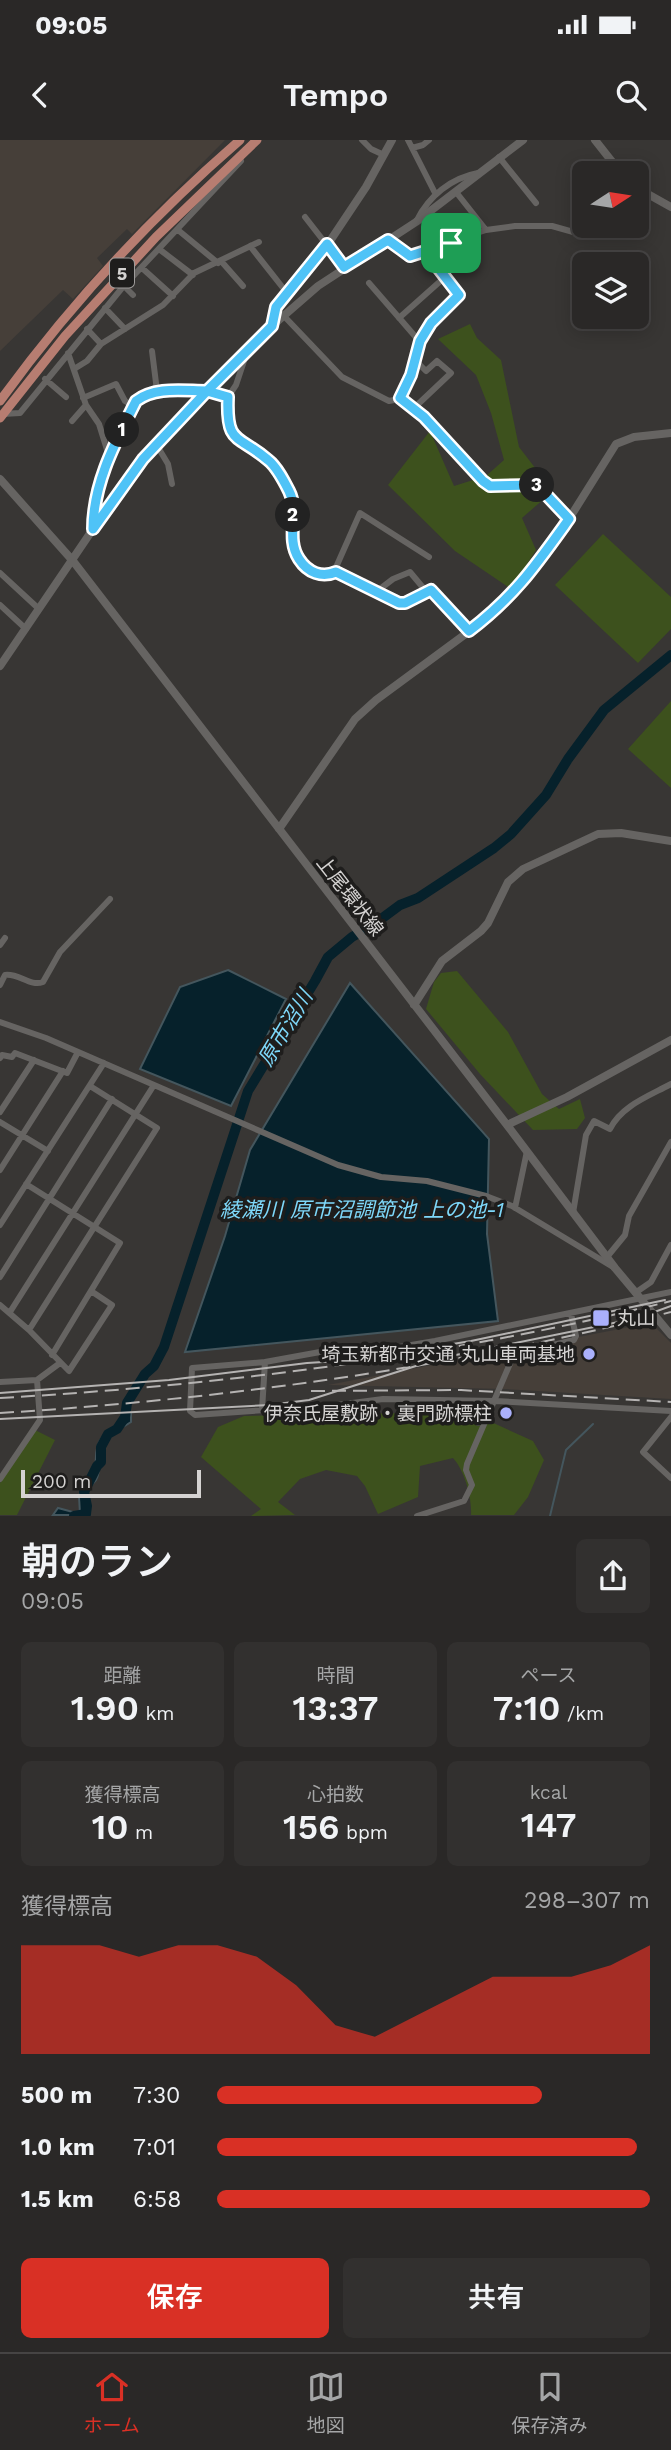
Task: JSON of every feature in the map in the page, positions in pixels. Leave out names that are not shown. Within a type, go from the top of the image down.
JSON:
[{"type":"main road","name":"5","points":[[0,401],[64,320],[134,241],[240,140]]},
{"type":"main road","name":"5","points":[[2,416],[65,336],[156,237],[259,140]]},
{"type":"main road","points":[[64,320],[66,328],[73,328]]},
{"type":"main road","points":[[57,329],[63,330],[65,336]]},
{"type":"street","points":[[2,416],[19,413],[123,287],[259,140]]},
{"type":"street","points":[[362,140],[371,149],[384,155]]},
{"type":"street","points":[[272,326],[276,307],[327,244],[366,187],[392,140]]},
{"type":"street","points":[[408,140],[435,193]]},
{"type":"street","points":[[412,148],[424,145],[429,140]]},
{"type":"street","points":[[1,662],[129,476],[156,444],[283,315],[344,267],[416,222],[456,192],[499,158],[510,144],[523,140]]},
{"type":"street","points":[[595,140],[612,161]]},
{"type":"street","points":[[499,158],[536,203]]},
{"type":"street","points":[[416,222],[435,193],[467,175],[479,173]]},
{"type":"street","points":[[456,192],[486,230]]},
{"type":"street","points":[[649,195],[671,208]]},
{"type":"street","points":[[306,217],[344,267]]},
{"type":"street","points":[[388,240],[410,256],[486,230],[514,226],[552,226],[572,232]]},
{"type":"street","points":[[178,230],[219,262],[243,286]]},
{"type":"street","points":[[75,369],[87,361],[101,344],[173,296],[193,275],[259,242]]},
{"type":"street","points":[[435,264],[451,243]]},
{"type":"street","points":[[250,247],[287,293]]},
{"type":"street","points":[[159,249],[193,275]]},
{"type":"street","points":[[283,315],[342,377],[389,401],[400,398],[411,375],[420,341],[431,323],[460,296],[425,252]]},
{"type":"street","points":[[142,268],[173,296]]},
{"type":"street","points":[[399,318],[445,277]]},
{"type":"street","points":[[369,283],[420,341]]},
{"type":"street","points":[[110,287],[123,287],[133,295]]},
{"type":"street","points":[[105,308],[125,329]]},
{"type":"street","points":[[86,330],[101,344]]},
{"type":"street","points":[[248,350],[236,385],[228,397],[229,425],[232,433],[243,444],[268,460],[293,499],[292,543],[299,560],[321,576],[336,572],[399,603],[405,603],[425,590]]},
{"type":"street","points":[[152,351],[157,391]]},
{"type":"street","points":[[68,353],[84,402],[99,424],[109,456]]},
{"type":"street","points":[[414,408],[451,373],[437,361],[426,371],[415,360]]},
{"type":"street","points":[[45,379],[66,397]]},
{"type":"street","points":[[72,421],[84,402],[117,384],[125,401],[133,406]]},
{"type":"street","points":[[93,529],[102,474],[133,406],[144,395],[157,391],[207,391],[228,397]]},
{"type":"street","points":[[400,398],[414,408],[483,481],[490,486],[537,485],[569,519]]},
{"type":"street","points":[[279,829],[355,719],[376,700],[489,616],[523,583],[569,519],[616,444],[634,437],[671,433]]},
{"type":"street","points":[[156,444],[168,464],[172,484]]},
{"type":"street","name":"上尾環状線","points":[[0,479],[73,561],[615,1268],[637,1296],[666,1324],[671,1335]]},
{"type":"street","points":[[332,574],[360,513],[429,557]]},
{"type":"street","points":[[376,592],[393,579],[410,572],[425,590],[435,592],[469,631]]},
{"type":"street","points":[[0,573],[39,609]]},
{"type":"street","points":[[0,605],[26,629]]},
{"type":"street","points":[[414,1005],[442,961],[488,923],[508,882],[523,869],[598,834],[621,833],[671,841]]},
{"type":"street","points":[[0,985],[5,975],[13,974],[35,984],[43,982],[60,952],[110,900]]},
{"type":"street","points":[[0,945],[5,938]]},
{"type":"street","points":[[0,1022],[78,1052],[338,1165],[381,1177],[427,1181],[474,1193],[515,1208],[615,1268]]},
{"type":"street","points":[[508,1125],[567,1097],[671,1041]]},
{"type":"street","points":[[0,1058],[2,1055],[12,1057],[15,1053],[67,1073],[78,1052]]},
{"type":"street","points":[[0,1112],[34,1060]]},
{"type":"street","points":[[0,1225],[104,1063]]},
{"type":"street","points":[[0,1170],[63,1071]]},
{"type":"street","points":[[573,1213],[586,1135],[594,1121],[610,1129],[615,1119],[625,1110],[671,1084]]},
{"type":"street","points":[[10,1312],[154,1085]]},
{"type":"street","points":[[29,1330],[157,1128],[90,1086]]},
{"type":"street","points":[[0,1277],[112,1099]]},
{"type":"street","points":[[0,1122],[48,1151]]},
{"type":"street","points":[[607,1257],[625,1235],[629,1216],[671,1142]]},
{"type":"street","points":[[515,1208],[527,1151]]},
{"type":"street","points":[[26,1184],[120,1243],[52,1355]]},
{"type":"street","points":[[637,1296],[651,1282],[671,1245]]},
{"type":"street","points":[[0,1305],[69,1371],[112,1304],[91,1291]]},
{"type":"street","points":[[671,1292],[637,1296],[572,1317],[390,1349],[342,1348],[265,1362],[192,1368],[190,1411],[195,1415],[383,1399],[496,1401],[671,1412]]},
{"type":"street","points":[[417,1516],[464,1501],[472,1481],[466,1467],[512,1359],[524,1352],[572,1341],[576,1336],[572,1317]]},
{"type":"street","points":[[262,1410],[265,1362]]},
{"type":"street","points":[[0,1382],[37,1380],[60,1363]]},
{"type":"street","points":[[0,1479],[40,1420],[37,1380]]},
{"type":"street","points":[[473,1448],[471,1445],[486,1401]]},
{"type":"street","points":[[473,1448],[476,1448],[496,1401]]},
{"type":"street","points":[[671,1417],[643,1452],[671,1478]]},
{"type":"shaded area","points":[[0,140],[225,140],[132,234],[127,229],[97,258],[103,266],[73,299],[63,290],[0,351]]},
{"type":"shaded area","points":[[651,1323],[671,1343],[671,1399],[505,1389],[328,1385]]},
{"type":"green space","points":[[470,324],[477,338],[501,360],[519,447],[553,491],[522,518],[536,550],[511,589],[455,551],[388,485],[430,431],[454,486],[486,476],[504,460],[491,413],[476,375],[438,339]]},
{"type":"green space","points":[[603,534],[671,597],[671,629],[638,663],[555,585]]},
{"type":"green space","points":[[671,701],[671,788],[628,749]]},
{"type":"green space","points":[[457,971],[508,1032],[542,1094],[559,1109],[580,1099],[585,1118],[577,1129],[533,1130],[480,1074],[426,1009],[434,982],[441,973]]},
{"type":"green space","points":[[469,1412],[533,1441],[544,1460],[528,1497],[514,1515],[471,1515],[467,1485],[453,1458],[420,1466],[418,1497],[378,1514],[365,1486],[357,1476],[326,1470],[300,1479],[278,1502],[295,1515],[251,1516],[261,1509],[201,1457],[218,1427],[244,1416]]},
{"type":"green space","points":[[33,1429],[55,1440],[17,1515],[0,1515],[0,1483]]},
{"type":"water","points":[[228,970],[286,999],[231,1106],[140,1069],[180,987]]},
{"type":"water","name":"綾瀬川 原市沼調節池 上の池-1","points":[[350,983],[489,1139],[487,1234],[498,1321],[185,1352],[225,1236],[250,1150]]},
{"type":"water","points":[[128,1406],[131,1422],[102,1440],[98,1476],[83,1496],[87,1515],[53,1515],[58,1508],[80,1514],[79,1496],[84,1482],[96,1466],[98,1443],[125,1420],[124,1408]]},
{"type":"waterway","name":"原市沼川","points":[[74,1516],[86,1514],[84,1492],[101,1462],[101,1447],[108,1434],[117,1429],[125,1417],[127,1403],[145,1374],[154,1366],[164,1347],[248,1091],[328,957],[352,937],[400,905],[418,898],[511,834],[546,795],[568,759],[604,710],[671,655]]},
{"type":"waterway","points":[[550,1516],[566,1450],[593,1424]]},
{"type":"tram line","points":[[0,1393],[169,1380],[307,1363],[355,1360],[471,1341],[665,1300]]},
{"type":"tram line","points":[[0,1419],[269,1405],[309,1400],[441,1358],[638,1318],[671,1306]]},
{"type":"railway","points":[[0,1398],[169,1385],[338,1365],[505,1338],[671,1301]]},
{"type":"railway","points":[[0,1413],[169,1399],[338,1378],[505,1349],[671,1312]]},
{"type":"railway","points":[[311,1391],[461,1390],[671,1402]]},
{"type":"place","name":"丸山","points":[[601,1318]]},
{"type":"place","name":"埼玉新都市交通 丸山車両基地","points":[[589,1354]]},
{"type":"place","name":"伊奈氏屋敷跡・裏門跡標柱","points":[[506,1413]]},
{"type":"route","points":[[451,243],[410,256],[388,240],[344,267],[327,244],[276,307],[272,326],[207,391],[157,391],[136,401],[102,474],[93,529],[143,459],[207,391],[228,397],[232,433],[243,444],[268,460],[289,490],[293,499],[292,543],[299,560],[307,567],[321,576],[336,572],[399,603],[405,603],[425,590],[431,590],[469,631],[489,616],[523,583],[569,519],[537,485],[490,486],[483,481],[424,417],[400,398],[411,375],[420,341],[431,323],[459,295],[435,264],[451,243]]}]
